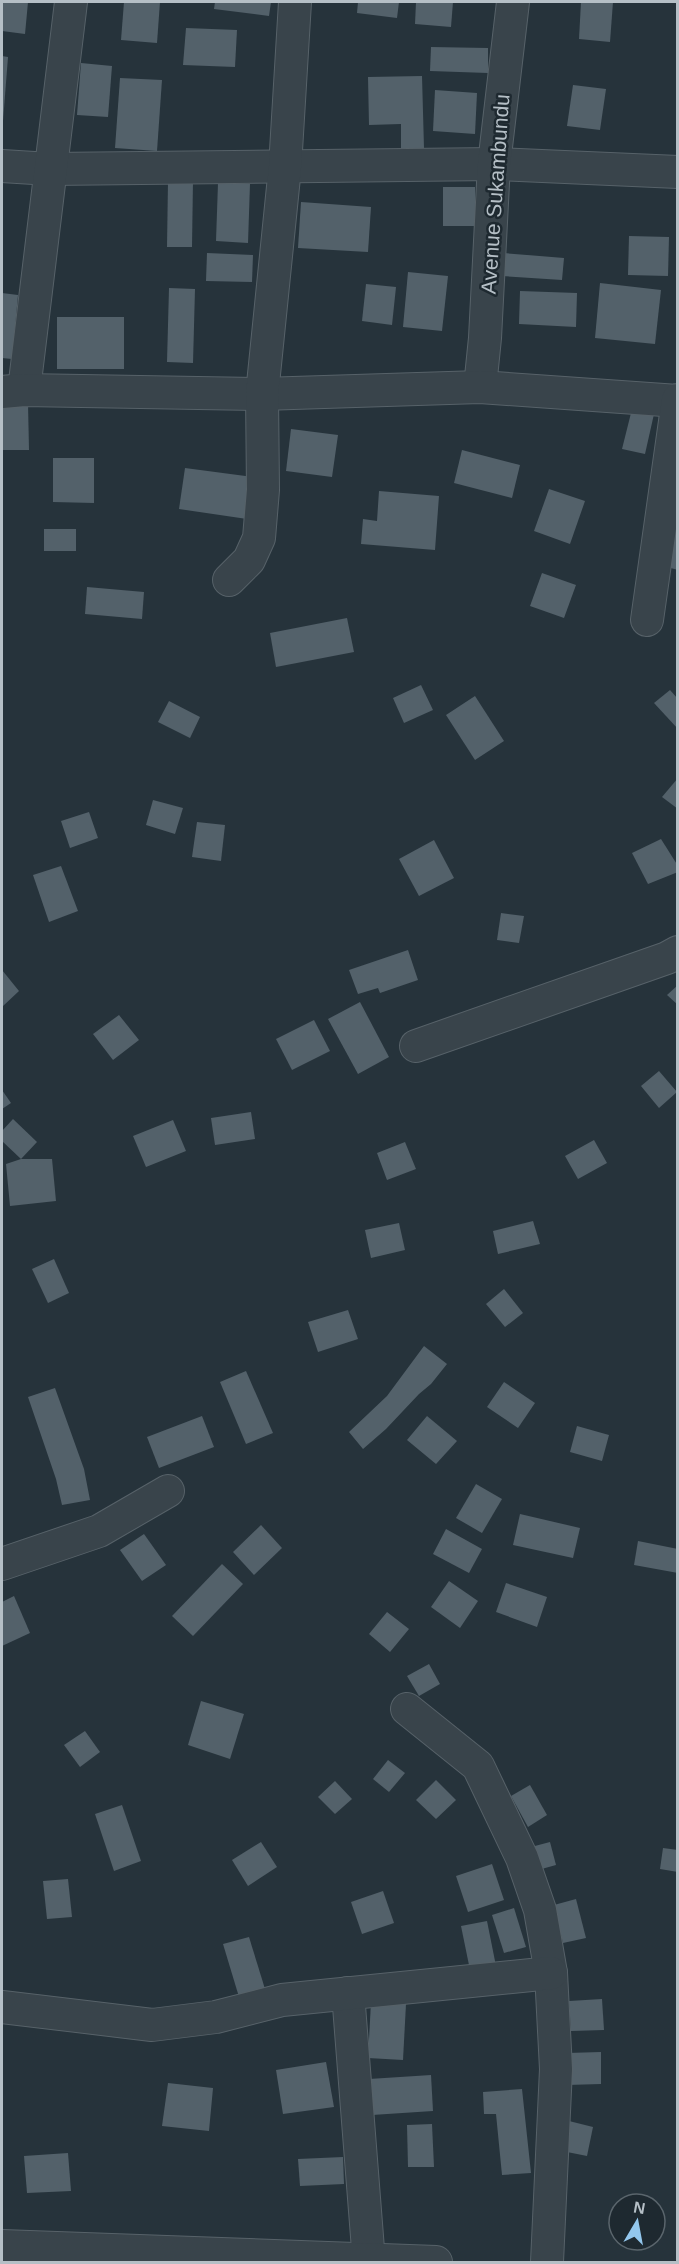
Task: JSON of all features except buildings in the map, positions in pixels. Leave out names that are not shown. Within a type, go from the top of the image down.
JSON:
[{"type":"street","points":[[71,2],[50,169],[13,391],[262,394],[480,387],[678,401],[647,620]]},
{"type":"street","points":[[230,580],[249,560],[259,538],[263,490],[262,394],[285,167],[295,2]]},
{"type":"street","name":"Avenue Sukambundu","points":[[480,387],[485,338],[494,164],[513,2]]},
{"type":"street","points":[[2,166],[50,169],[494,164],[678,172]]},
{"type":"street","points":[[416,1046],[667,958],[678,952]]},
{"type":"street","points":[[2,1564],[99,1531],[168,1491]]},
{"type":"street","points":[[407,1709],[478,1766],[522,1858],[540,1910],[551,1972],[556,2069],[547,2262]]},
{"type":"street","points":[[2,2007],[152,2025],[216,2017],[282,2000],[551,1972]]},
{"type":"street","points":[[348,1993],[369,2261]]},
{"type":"street","points":[[2,2246],[61,2255],[436,2262]]}]
